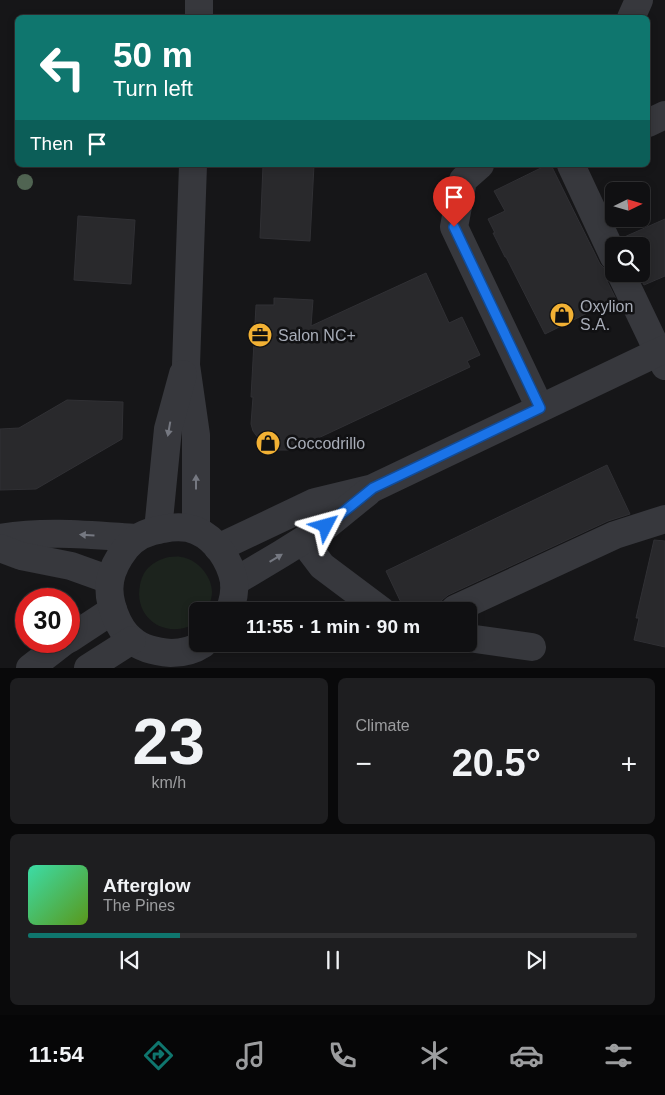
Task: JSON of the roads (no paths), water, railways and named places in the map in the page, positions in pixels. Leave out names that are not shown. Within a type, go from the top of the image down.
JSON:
[{"type":"street","points":[[198,15],[199,0]]},
{"type":"street","points":[[632,15],[639,0]]},
{"type":"street","points":[[650,121],[665,114]]},
{"type":"street","points":[[193,167],[186,365],[196,435],[196,530]]},
{"type":"street","points":[[478,167],[463,180],[454,227],[540,408]]},
{"type":"street","points":[[572,167],[605,238]]},
{"type":"street","points":[[218,548],[315,502],[373,488],[540,408],[663,356],[626,282]]},
{"type":"street","points":[[186,365],[168,429],[147,534],[127,547],[116,563],[110,580],[109,593],[113,610],[120,625],[132,640],[147,648],[162,660],[189,650]]},
{"type":"street","points":[[234,582],[326,526],[373,488]]},
{"type":"street","points":[[470,602],[615,535],[665,520]]},
{"type":"street","points":[[0,538],[22,534],[147,534],[182,528],[196,530],[218,548],[228,563],[234,582],[233,602]]},
{"type":"street","points":[[303,541],[322,566],[370,602]]},
{"type":"street","points":[[0,548],[21,556],[71,566],[110,580]]},
{"type":"street","points":[[80,631],[113,610]]},
{"type":"street","points":[[477,639],[532,647]]},
{"type":"street","points":[[88,668],[132,640]]},
{"type":"street","points":[[204,668],[209,652]]},
{"type":"street","points":[[30,668],[49,653]]},
{"type":"place","name":"Oxylion S.A.","points":[[562,315]]},
{"type":"place","name":"Salon NC+","points":[[260,335]]},
{"type":"place","name":"Coccodrillo","points":[[268,443]]}]
